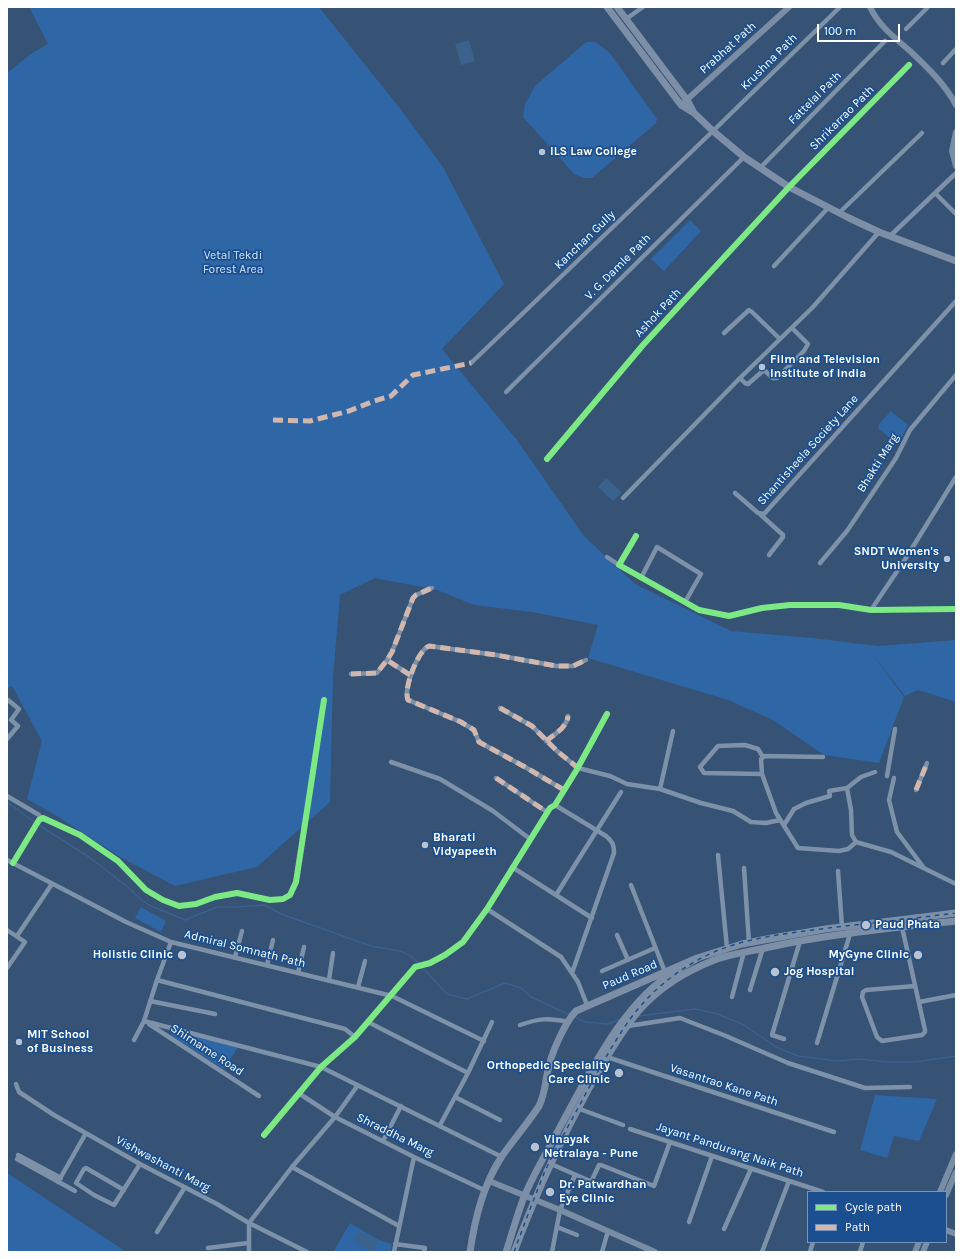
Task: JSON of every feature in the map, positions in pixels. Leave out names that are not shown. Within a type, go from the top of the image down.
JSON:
[{"type":"main road","points":[[607,7],[694,113],[713,132],[760,168],[828,208],[879,232],[956,261]]},
{"type":"main road","points":[[617,7],[684,102]]},
{"type":"main road","name":"Paud Road","points":[[571,1018],[579,1009],[697,958],[727,948],[779,936],[956,913]]},
{"type":"main road","name":"Paud Road","points":[[514,1252],[534,1199],[577,1108],[627,1022],[642,1004],[658,991],[713,960],[744,952],[800,941],[956,921]]},
{"type":"main road","points":[[506,1252],[525,1195],[582,1086],[603,1051],[642,1004],[634,985]]},
{"type":"main road","points":[[470,1252],[474,1222],[484,1190],[502,1157],[532,1118],[544,1097],[550,1060],[571,1018]]},
{"type":"street","points":[[626,19],[643,7]]},
{"type":"street","name":"Prabhat Path","points":[[684,102],[789,7]]},
{"type":"street","name":"Krushna Path","points":[[713,132],[840,7]]},
{"type":"street","points":[[870,7],[876,18],[889,32],[928,68],[948,90],[956,105]]},
{"type":"street","points":[[906,29],[928,7]]},
{"type":"street","name":"Fattelal Path","points":[[760,168],[885,41]]},
{"type":"street","points":[[943,63],[956,49]]},
{"type":"street","name":"Shrikarrao Path","points":[[790,187],[909,65]]},
{"type":"street","name":"Kanchan Gully","points":[[471,363],[713,132]]},
{"type":"street","points":[[956,132],[952,151],[956,166]]},
{"type":"street","points":[[839,213],[922,133]]},
{"type":"street","name":"V. G. Damle Path","points":[[506,392],[744,156]]},
{"type":"street","points":[[890,236],[955,174]]},
{"type":"street","name":"Ashok Path","points":[[547,458],[643,345],[790,187]]},
{"type":"street","points":[[935,193],[956,214]]},
{"type":"street","points":[[774,266],[828,208]]},
{"type":"street","points":[[623,498],[740,378],[813,307],[879,232]]},
{"type":"street","name":"Shantisheela Society Lane","points":[[735,493],[758,513],[761,515],[764,514],[956,301]]},
{"type":"street","points":[[724,333],[749,310],[780,339]]},
{"type":"street","points":[[740,378],[748,384],[764,370],[773,378],[777,378],[804,351],[808,344],[792,328]]},
{"type":"street","name":"Bhakti Marg","points":[[820,564],[847,531],[896,458],[910,430],[956,375]]},
{"type":"street","points":[[871,610],[906,558],[956,477]]},
{"type":"street","points":[[761,515],[783,535],[769,555]]},
{"type":"street","points":[[619,565],[636,536]]},
{"type":"street","points":[[641,578],[658,547],[701,574],[685,602]]},
{"type":"street","points":[[607,557],[641,578],[699,610],[729,616],[762,608],[790,604],[839,605],[871,610],[956,609]]},
{"type":"street","points":[[351,674],[377,673],[392,652],[413,598],[416,595],[432,588]]},
{"type":"street","points":[[564,790],[526,767],[479,742],[474,730],[461,722],[408,700],[406,695],[410,675],[424,649],[429,646],[496,655],[556,666],[573,666],[586,660]]},
{"type":"street","points":[[387,660],[410,675]]},
{"type":"street","points":[[7,701],[8,700],[19,709],[11,720],[18,726],[7,739]]},
{"type":"street","points":[[40,819],[44,818],[80,835],[118,861],[146,890],[163,900],[179,906],[196,904],[215,897],[237,893],[270,900],[283,899],[290,895],[296,882],[324,700]]},
{"type":"street","points":[[500,708],[532,726],[561,755],[578,768],[610,776],[627,784],[660,789],[701,803],[733,811],[752,822],[766,823],[780,820]]},
{"type":"street","points":[[264,1135],[300,1094],[321,1067],[355,1037],[392,996],[415,967],[430,963],[445,955],[463,942],[487,909],[547,812],[555,805],[578,768],[607,714]]},
{"type":"street","points":[[546,740],[561,729],[568,720],[568,716]]},
{"type":"street","points":[[887,776],[895,729]]},
{"type":"street","points":[[660,789],[673,731]]},
{"type":"street","points":[[762,774],[704,773],[700,767],[718,746],[745,745],[758,749],[763,757]]},
{"type":"street","points":[[763,757],[823,757]]},
{"type":"street","points":[[763,757],[761,759],[762,774],[776,813],[798,848],[839,851],[848,849],[856,842]]},
{"type":"street","points":[[391,762],[440,779],[493,811],[530,839]]},
{"type":"street","points":[[916,790],[927,763]]},
{"type":"street","points":[[784,825],[794,809],[806,802],[830,796],[829,791],[847,788],[861,777],[875,772]]},
{"type":"street","points":[[496,778],[547,812]]},
{"type":"street","points":[[894,778],[889,800],[897,832],[925,869]]},
{"type":"street","points":[[847,788],[851,810],[852,834],[856,842],[891,852],[956,884]]},
{"type":"street","points":[[556,895],[620,792]]},
{"type":"street","points":[[7,796],[39,815],[40,819]]},
{"type":"street","points":[[555,805],[597,830],[612,842],[614,847],[614,853],[572,973]]},
{"type":"street","points":[[13,864],[40,819]]},
{"type":"street","points":[[718,855],[727,948]]},
{"type":"street","name":"Admiral Somnath Path","points":[[7,860],[52,884],[171,942],[392,996],[484,1041]]},
{"type":"street","points":[[512,867],[592,918]]},
{"type":"street","points":[[744,868],[749,943]]},
{"type":"street","points":[[838,871],[842,927]]},
{"type":"street","points":[[17,936],[52,884]]},
{"type":"street","points":[[631,885],[664,972]]},
{"type":"street","points":[[487,909],[561,957],[578,982],[587,1006]]},
{"type":"street","points":[[902,927],[925,1030],[924,1035],[882,1041],[878,1039],[862,997],[863,992],[866,990],[915,986]]},
{"type":"street","points":[[7,930],[25,942],[7,968]]},
{"type":"street","points":[[235,957],[242,931]]},
{"type":"street","points":[[817,1043],[850,934]]},
{"type":"street","points":[[617,935],[628,960]]},
{"type":"street","points":[[267,965],[273,940]]},
{"type":"street","points":[[784,1039],[772,1035],[800,941]]},
{"type":"street","points":[[134,1040],[144,1021],[171,942]]},
{"type":"street","points":[[298,973],[304,947]]},
{"type":"street","points":[[602,971],[655,948]]},
{"type":"street","points":[[750,990],[763,948]]},
{"type":"street","points":[[732,997],[744,952]]},
{"type":"street","points":[[328,980],[333,953]]},
{"type":"street","points":[[358,988],[365,961]]},
{"type":"street","points":[[157,980],[345,1028],[355,1037]]},
{"type":"street","points":[[919,1002],[956,995]]},
{"type":"street","points":[[150,1001],[214,1014]]},
{"type":"street","points":[[520,1025],[535,1020],[571,1018]]},
{"type":"street","points":[[627,1022],[680,1018],[788,1063],[865,1088],[910,1087]]},
{"type":"street","points":[[144,1021],[321,1067],[502,1157]]},
{"type":"street","name":"Shirname Road","points":[[144,1021],[259,1096]]},
{"type":"street","points":[[368,1022],[468,1073]]},
{"type":"street","points":[[440,1125],[468,1073],[492,1022]]},
{"type":"street","name":"Vasantrao Kane Path","points":[[607,1057],[834,1132]]},
{"type":"street","name":"Vishwashanti Marg","points":[[16,1084],[19,1092],[86,1133],[249,1223],[307,1252]]},
{"type":"street","points":[[249,1252],[249,1223],[292,1167],[335,1117],[358,1085]]},
{"type":"street","name":"Shraddha Marg","points":[[300,1094],[335,1117],[484,1190]]},
{"type":"street","points":[[455,1097],[500,1120]]},
{"type":"street","points":[[383,1141],[401,1106]]},
{"type":"street","points":[[577,1108],[623,1125]]},
{"type":"street","name":"Jayant Pandurang Naik Path","points":[[630,1129],[820,1191]]},
{"type":"street","points":[[60,1180],[86,1133]]},
{"type":"street","points":[[551,1164],[590,1181],[592,1180],[598,1165],[601,1165],[654,1186],[670,1142]]},
{"type":"street","points":[[940,1191],[956,1154]]},
{"type":"street","points":[[688,1222],[712,1156]]},
{"type":"street","points":[[18,1157],[60,1180],[75,1191]]},
{"type":"street","points":[[394,1252],[414,1157]]},
{"type":"street","points":[[124,1190],[86,1168],[76,1183],[94,1195],[112,1205],[115,1205],[140,1164]]},
{"type":"street","points":[[292,1167],[399,1226]]},
{"type":"street","points":[[724,1229],[751,1169]]},
{"type":"street","points":[[947,1193],[954,1181],[956,1172]]},
{"type":"street","points":[[552,1252],[560,1210],[576,1175]]},
{"type":"street","points":[[489,1181],[525,1195],[655,1252]]},
{"type":"street","points":[[762,1252],[789,1181]]},
{"type":"street","points":[[158,1232],[185,1187]]},
{"type":"street","points":[[557,1227],[577,1235]]},
{"type":"street","points":[[602,1252],[608,1231]]},
{"type":"street","points":[[208,1248],[248,1243]]},
{"type":"street","points":[[395,1244],[425,1248],[424,1252]]},
{"type":"green space","name":"Vetal Tekdi Forest Area","points":[[29,7],[319,7],[402,111],[443,167],[504,284],[442,349],[517,440],[584,536],[635,584],[731,631],[813,638],[878,646],[956,640],[956,702],[918,690],[905,696],[870,651],[904,697],[879,763],[824,755],[773,720],[728,700],[588,658],[598,625],[532,612],[474,605],[437,590],[375,578],[340,595],[333,678],[330,802],[257,867],[175,886],[120,857],[60,818],[27,799],[42,741],[12,686],[7,689],[7,73],[32,53],[48,44]]},
{"type":"green space","points":[[586,42],[595,42],[609,52],[657,119],[656,123],[592,178],[583,178],[574,174],[523,117],[525,104],[535,86]]},
{"type":"green space","points":[[690,220],[701,231],[664,271],[651,259]]},
{"type":"green space","points":[[891,411],[908,425],[898,445],[878,428],[879,424]]},
{"type":"green space","points":[[141,907],[166,921],[161,932],[135,918]]},
{"type":"green space","points":[[174,1031],[238,1047],[224,1069],[172,1036]]},
{"type":"green space","points":[[875,1095],[937,1099],[919,1141],[894,1136],[887,1158],[860,1150]]},
{"type":"green space","points":[[7,1173],[125,1251],[126,1252],[7,1252]]},
{"type":"green space","points":[[350,1223],[379,1240],[392,1244],[390,1252],[333,1252]]},
{"type":"shaded area","points":[[469,40],[475,61],[461,65],[455,44]]},
{"type":"shaded area","points":[[606,478],[622,492],[613,501],[598,487]]},
{"type":"shaded area","points":[[359,1231],[378,1241],[372,1252],[367,1251],[367,1249],[353,1241]]},
{"type":"waterway","points":[[7,802],[34,822],[89,857],[149,905],[185,920],[217,907],[265,905],[281,914],[371,946],[398,950],[409,955],[419,964]]},
{"type":"waterway","points":[[422,967],[447,994],[467,999],[505,983],[521,988],[531,997],[570,1015]]},
{"type":"waterway","points":[[639,1016],[695,1009],[718,1014],[744,1025],[776,1047],[798,1056],[837,1061],[860,1059],[886,1062],[915,1062],[956,1056]]},
{"type":"waterway","points":[[574,1017],[585,1022],[608,1024],[621,1019]]},
{"type":"railway","points":[[514,1252],[545,1171],[605,1059],[620,1033],[635,1012],[670,978],[698,960],[712,953],[740,943],[781,934],[956,913]]},
{"type":"marked path","points":[[273,420],[310,421],[349,411],[391,396],[413,375],[471,363]]},
{"type":"marked path","points":[[410,675],[387,660],[392,652],[413,598],[416,595],[432,588]]},
{"type":"marked path","points":[[564,790],[479,742],[474,730],[461,722],[408,700],[408,687],[412,670],[416,662],[420,655],[429,646],[496,655],[556,666],[573,666],[586,660]]},
{"type":"marked path","points":[[351,674],[377,673],[387,660]]},
{"type":"marked path","points":[[500,708],[532,726],[557,751],[578,768]]},
{"type":"marked path","points":[[546,741],[563,727],[568,716]]},
{"type":"marked path","points":[[916,790],[927,763]]},
{"type":"marked path","points":[[496,778],[547,812]]},
{"type":"cycle path","points":[[547,459],[643,345],[789,187],[909,65]]},
{"type":"cycle path","points":[[636,536],[619,565],[699,610],[729,616],[762,608],[790,605],[839,605],[871,610],[956,609]]},
{"type":"cycle path","points":[[13,863],[39,820],[43,818],[80,835],[118,861],[146,890],[163,900],[179,906],[196,904],[215,897],[237,893],[270,900],[283,899],[290,895],[296,882],[324,700]]},
{"type":"cycle path","points":[[264,1135],[321,1067],[355,1037],[415,967],[430,963],[445,955],[463,942],[487,909],[550,808],[555,805],[576,771],[607,714]]},
{"type":"place","name":"ILS Law College","points":[[542,152]]},
{"type":"place","name":"Film and Television Institute of India","points":[[762,367]]},
{"type":"place","name":"SNDT Women's University","points":[[947,559]]},
{"type":"place","name":"Bharati Vidyapeeth","points":[[425,845]]},
{"type":"place","name":"Paud Phata","points":[[866,925]]},
{"type":"place","name":"Holistic Clinic","points":[[182,955]]},
{"type":"place","name":"MyGyne Clinic","points":[[918,955]]},
{"type":"place","name":"Jog Hospital","points":[[775,972]]},
{"type":"place","name":"MIT School of Business","points":[[19,1042]]},
{"type":"place","name":"Orthopedic Speciality Care Clinic","points":[[619,1073]]},
{"type":"place","name":"Vinayak Netralaya - Pune","points":[[535,1147]]},
{"type":"place","name":"Dr. Patwardhan Eye Clinic","points":[[550,1192]]}]
